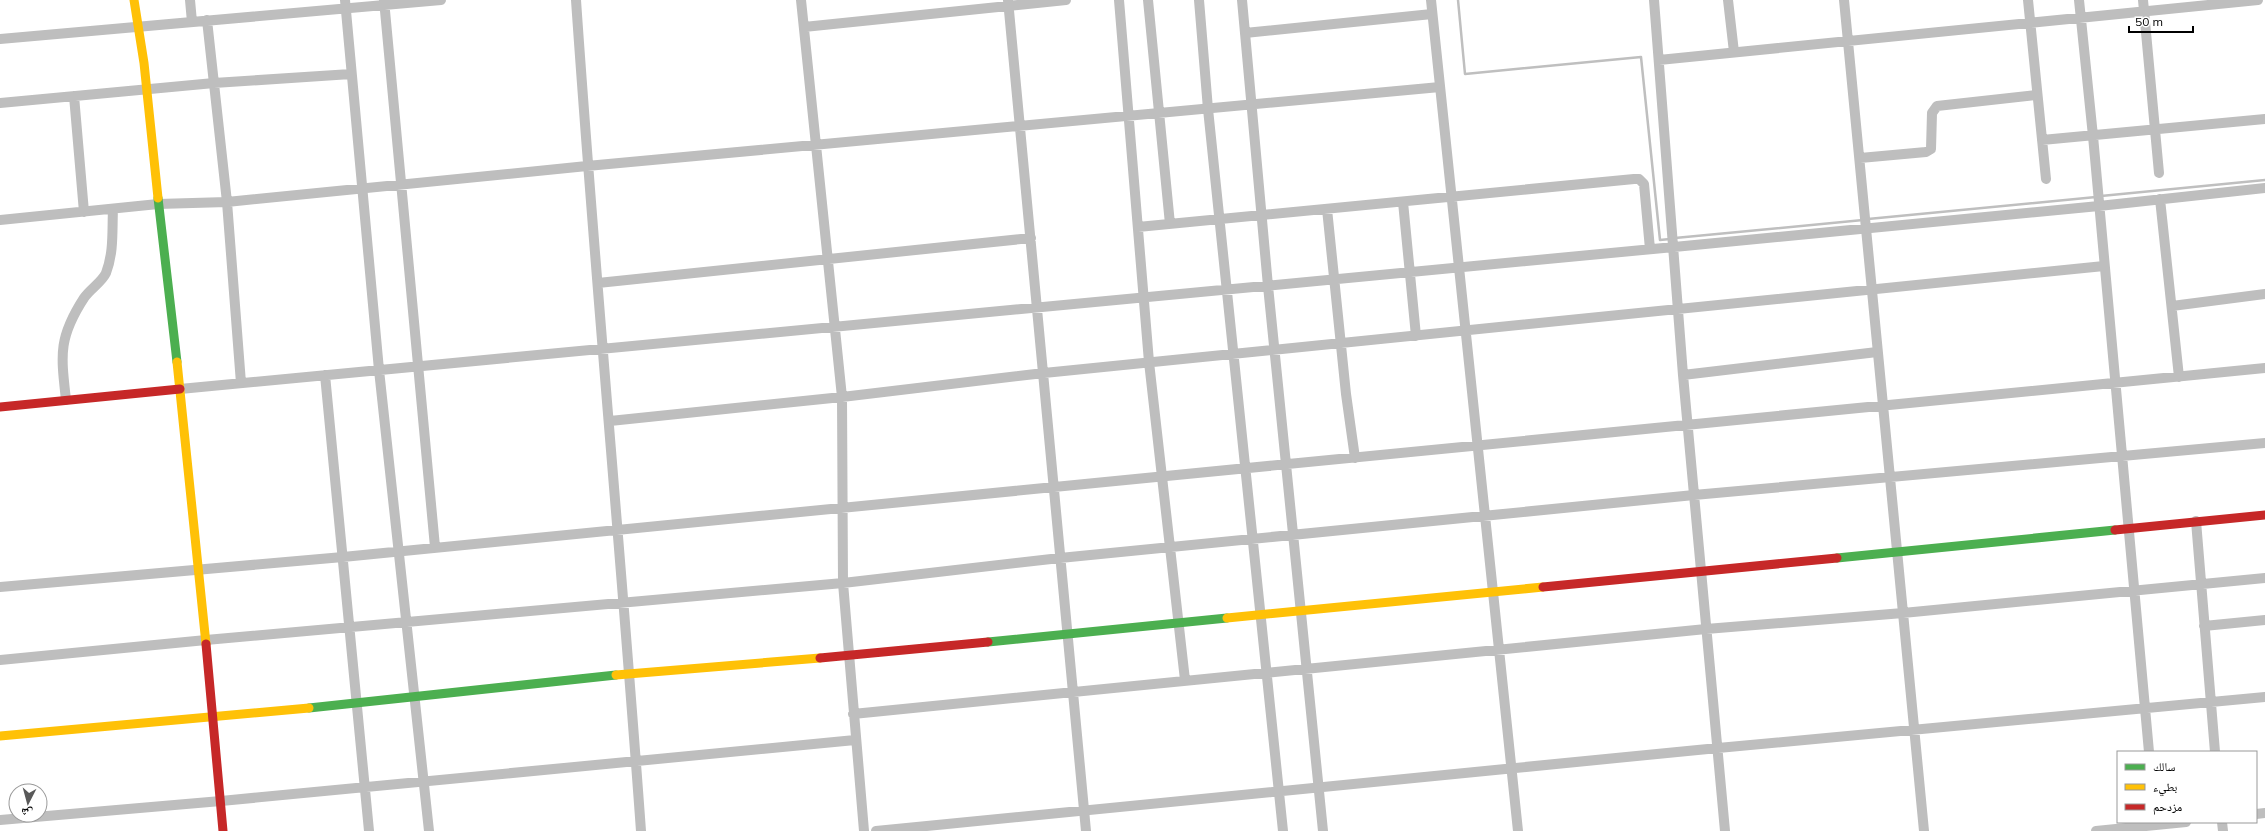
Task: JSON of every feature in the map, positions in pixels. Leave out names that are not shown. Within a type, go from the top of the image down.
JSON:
[{"type":"street","points":[[134,0],[148,89],[158,204],[200,569],[223,831]]},
{"type":"street","points":[[190,0],[192,22]]},
{"type":"street","points":[[0,39],[192,22],[345,4],[441,0]]},
{"type":"street","points":[[576,0],[587,166],[610,422],[641,831]]},
{"type":"street","points":[[800,0],[842,398],[843,583],[855,740],[864,831]]},
{"type":"street","points":[[804,27],[1008,3],[1066,0]]},
{"type":"street","points":[[1119,0],[1149,362],[1180,623],[1185,680]]},
{"type":"street","points":[[1148,0],[1170,224]]},
{"type":"street","points":[[1199,0],[1219,219],[1228,290],[1252,539],[1268,672],[1283,831]]},
{"type":"street","points":[[1242,0],[1263,215],[1268,286],[1300,610],[1324,831]]},
{"type":"street","points":[[1431,0],[1518,831]]},
{"type":"street","points":[[1654,0],[1687,423],[1725,831]]},
{"type":"street","points":[[1728,0],[1734,52]]},
{"type":"street","points":[[1844,0],[1924,831]]},
{"type":"street","points":[[2028,0],[2046,179]]},
{"type":"street","points":[[2079,0],[2093,136],[2149,751]]},
{"type":"street","points":[[2144,0],[2154,130],[2159,173]]},
{"type":"street","points":[[1659,60],[2232,1],[2258,0]]},
{"type":"street","points":[[384,2],[435,547]]},
{"type":"street","points":[[1008,3],[1055,488],[1060,558],[1086,831]]},
{"type":"street","points":[[345,4],[379,370],[400,551],[429,831]]},
{"type":"street","points":[[1245,33],[1432,14]]},
{"type":"street","points":[[207,20],[226,202],[241,383]]},
{"type":"street","points":[[0,103],[214,83],[352,74]]},
{"type":"street","points":[[0,220],[158,204],[226,202],[362,187],[1440,87]]},
{"type":"street","points":[[1860,158],[1926,152],[1931,148],[1932,113],[1937,106],[2037,95]]},
{"type":"street","points":[[74,96],[84,212]]},
{"type":"street","points":[[2042,140],[2265,119]]},
{"type":"street","points":[[1138,227],[1639,180],[1644,184],[1650,250]]},
{"type":"street","points":[[0,407],[418,366],[1650,250],[2099,206],[2265,188]]},
{"type":"street","points":[[2160,199],[2179,376]]},
{"type":"street","points":[[1403,202],[1411,272],[1416,336]]},
{"type":"street","points":[[66,400],[62,365],[62,344],[70,322],[85,297],[105,275],[112,254],[113,209]]},
{"type":"street","points":[[1327,209],[1355,458]]},
{"type":"street","points":[[598,283],[1031,238]]},
{"type":"street","points":[[610,422],[842,398],[1044,373],[1149,362],[2104,266]]},
{"type":"street","points":[[2172,306],[2265,294]]},
{"type":"street","points":[[1683,375],[1877,352]]},
{"type":"street","points":[[0,587],[343,557],[618,529],[842,509],[1355,458],[1687,423],[2115,384],[2265,368]]},
{"type":"street","points":[[324,375],[369,831]]},
{"type":"street","points":[[0,660],[843,583],[1060,558],[1485,517],[1694,495],[2265,442]]},
{"type":"street","points":[[0,736],[415,698],[629,674],[849,656],[2265,514]]},
{"type":"street","points":[[2196,520],[2200,584],[2215,751]]},
{"type":"street","points":[[853,714],[1306,668],[1499,651],[1706,629],[1903,613],[2265,578]]},
{"type":"street","points":[[2204,626],[2265,620]]},
{"type":"street","points":[[876,831],[1914,729],[2265,697]]},
{"type":"street","points":[[0,820],[221,801],[855,740]]},
{"type":"street","points":[[2096,831],[2178,823]]},
{"type":"waterway","points":[[1458,0],[1465,74],[1641,57],[1660,240],[1670,239]]},
{"type":"waterway","points":[[2101,196],[2265,180]]},
{"type":"waterway","points":[[1868,219],[2096,197]]},
{"type":"waterway","points":[[1675,238],[1863,220]]},
{"type":"traffic: fast","points":[[158,198],[177,362]]},
{"type":"traffic: fast","points":[[1837,558],[2115,530]]},
{"type":"traffic: fast","points":[[988,642],[1227,618]]},
{"type":"traffic: fast","points":[[309,708],[616,675]]},
{"type":"traffic: slow","points":[[134,0],[144,63],[158,198]]},
{"type":"traffic: slow","points":[[177,362],[206,644]]},
{"type":"traffic: slow","points":[[1227,618],[1543,587]]},
{"type":"traffic: slow","points":[[616,675],[820,658]]},
{"type":"traffic: slow","points":[[0,736],[309,708]]},
{"type":"traffic: jam","points":[[0,407],[180,389]]},
{"type":"traffic: jam","points":[[2115,530],[2265,515]]},
{"type":"traffic: jam","points":[[1543,587],[1837,558]]},
{"type":"traffic: jam","points":[[820,658],[988,642]]},
{"type":"traffic: jam","points":[[206,644],[223,831]]}]
